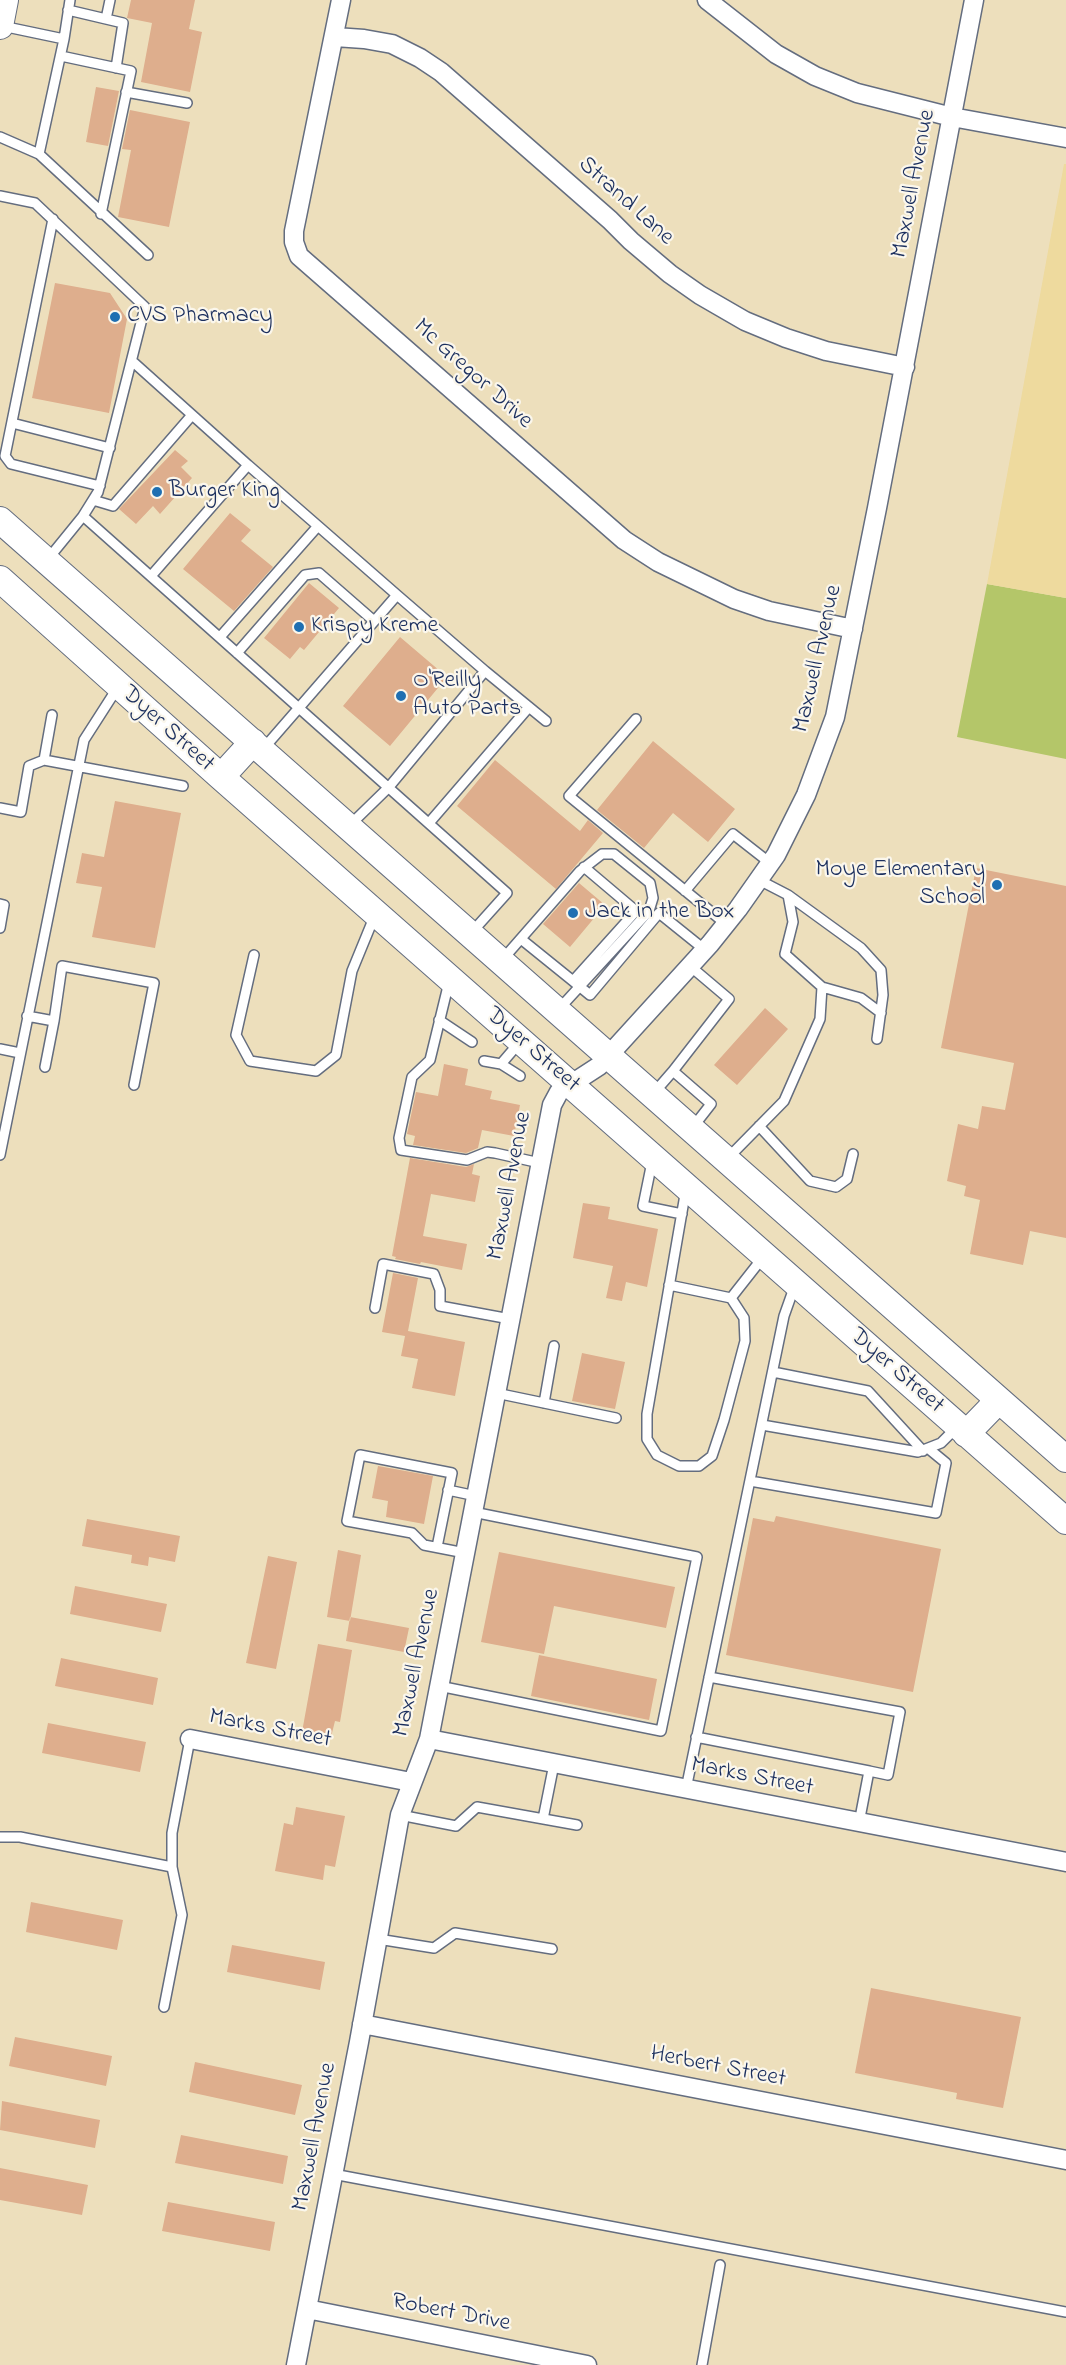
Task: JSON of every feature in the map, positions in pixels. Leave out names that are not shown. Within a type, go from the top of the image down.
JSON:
[{"type":"main road","points":[[0,26],[5,0]]},
{"type":"main road","name":"Dyer Street","points":[[0,520],[1066,1459]]},
{"type":"main road","name":"Dyer Street","points":[[0,579],[118,687],[1066,1521]]},
{"type":"main road","points":[[221,777],[258,746]]},
{"type":"main road","points":[[962,1430],[999,1400]]},
{"type":"street","name":"Mc Gregor Drive","points":[[341,0],[294,231],[294,242],[299,256],[624,540],[658,562],[734,599],[769,611],[853,629]]},
{"type":"street","points":[[707,0],[776,54],[815,76],[857,93],[952,117],[1066,138]]},
{"type":"street","name":"Maxwell Avenue","points":[[296,2365],[400,1815],[429,1739],[552,1105],[559,1092],[593,1071],[609,1056],[705,950],[759,880],[806,795],[835,717],[905,367],[974,0]]},
{"type":"street","name":"Strand Lane","points":[[335,37],[392,44],[441,72],[631,241],[670,274],[700,295],[745,321],[786,338],[826,351],[905,367]]},
{"type":"street","name":"Marks Street","points":[[190,1739],[411,1782]]},
{"type":"street","name":"Marks Street","points":[[429,1739],[1066,1862]]},
{"type":"street","name":"Herbert Street","points":[[362,2024],[1066,2160]]},
{"type":"street","name":"Robert Drive","points":[[307,2309],[587,2365]]},
{"type":"lane","points":[[39,154],[61,56],[70,0]]},
{"type":"lane","points":[[106,19],[110,0]]},
{"type":"lane","points":[[68,10],[123,23],[116,68]]},
{"type":"lane","points":[[0,26],[64,39]]},
{"type":"lane","points":[[61,56],[131,71],[101,214]]},
{"type":"lane","points":[[126,92],[187,103]]},
{"type":"lane","points":[[0,137],[39,154],[101,214],[148,255]]},
{"type":"lane","points":[[0,196],[35,203],[145,307],[100,486],[83,516],[47,561]]},
{"type":"lane","points":[[53,219],[5,456],[11,464],[100,486]]},
{"type":"lane","points":[[132,361],[397,595],[546,721]]},
{"type":"lane","points":[[93,500],[113,506],[192,415]]},
{"type":"lane","points":[[12,423],[110,448]]},
{"type":"lane","points":[[151,576],[248,465]]},
{"type":"lane","points":[[83,516],[507,893],[471,934]]},
{"type":"lane","points":[[220,637],[318,526]]},
{"type":"lane","points":[[237,653],[306,575],[319,573],[374,621]]},
{"type":"lane","points":[[258,746],[299,707],[397,595]]},
{"type":"lane","points":[[349,826],[388,787],[485,671]]},
{"type":"lane","points":[[0,1155],[3,1123],[20,1053],[84,740],[118,687]]},
{"type":"lane","points":[[429,823],[529,707]]},
{"type":"lane","points":[[44,760],[52,715]]},
{"type":"lane","points":[[636,719],[569,796],[726,924]]},
{"type":"lane","points":[[0,808],[21,812],[29,766],[44,760],[183,786]]},
{"type":"lane","points":[[685,891],[733,834],[770,863]]},
{"type":"lane","points":[[502,961],[584,867],[602,854],[614,854],[650,883],[653,898],[649,911],[576,984]]},
{"type":"lane","points":[[558,1011],[576,984],[636,911],[584,867]]},
{"type":"lane","points":[[759,880],[788,895],[861,948],[881,970],[883,995],[877,1039]]},
{"type":"lane","points":[[788,895],[793,922],[785,954],[822,987],[861,998],[881,1013]]},
{"type":"lane","points":[[0,928],[2,905]]},
{"type":"lane","points":[[254,955],[236,1035],[250,1061],[316,1071],[336,1055],[352,971],[376,913]]},
{"type":"lane","points":[[521,939],[590,994],[659,913],[705,950]]},
{"type":"lane","points":[[45,1067],[62,966],[154,983],[134,1085]]},
{"type":"lane","points":[[652,1094],[673,1071],[729,999],[690,966]]},
{"type":"lane","points":[[449,979],[430,1060],[412,1077],[399,1138],[401,1150],[467,1160],[487,1152],[540,1163]]},
{"type":"lane","points":[[726,1159],[784,1101],[820,1019],[822,987]]},
{"type":"lane","points":[[27,1016],[54,1021]]},
{"type":"lane","points":[[439,1020],[472,1042]]},
{"type":"lane","points":[[501,1065],[520,1041]]},
{"type":"lane","points":[[0,1049],[20,1053]]},
{"type":"lane","points":[[484,1061],[501,1065],[520,1076]]},
{"type":"lane","points":[[673,1071],[711,1104],[692,1129]]},
{"type":"lane","points":[[759,1126],[810,1181],[836,1187],[847,1179],[853,1154]]},
{"type":"lane","points":[[653,1158],[644,1206],[682,1214]]},
{"type":"lane","points":[[669,1285],[731,1298],[744,1318],[745,1341],[724,1420],[712,1456],[699,1466],[678,1466],[657,1455],[647,1439],[646,1414],[686,1187]]},
{"type":"lane","points":[[731,1298],[764,1256]]},
{"type":"lane","points":[[375,1308],[383,1264],[434,1275],[440,1290],[440,1306],[510,1320]]},
{"type":"lane","points":[[686,1789],[784,1316],[796,1284]]},
{"type":"lane","points":[[544,1403],[554,1346]]},
{"type":"lane","points":[[750,1481],[936,1512],[946,1463],[926,1450],[868,1391],[773,1372]]},
{"type":"lane","points":[[496,1393],[616,1418]]},
{"type":"lane","points":[[762,1425],[903,1450],[926,1450],[962,1430]]},
{"type":"lane","points":[[437,1547],[452,1473],[360,1455],[347,1521],[412,1533],[424,1545],[465,1553]]},
{"type":"lane","points":[[439,1686],[662,1731],[697,1557],[475,1504],[448,1491]]},
{"type":"lane","points":[[696,1737],[888,1775],[900,1712],[709,1677]]},
{"type":"lane","points":[[164,2007],[182,1915],[172,1867],[172,1833],[190,1739]]},
{"type":"lane","points":[[543,1819],[554,1764]]},
{"type":"lane","points":[[859,1822],[869,1771]]},
{"type":"lane","points":[[400,1815],[456,1826],[477,1807],[577,1825]]},
{"type":"lane","points":[[0,1837],[20,1837],[172,1867]]},
{"type":"lane","points":[[378,1939],[434,1948],[455,1933],[552,1949]]},
{"type":"lane","points":[[333,2174],[1066,2312]]},
{"type":"lane","points":[[702,2365],[720,2265]]},
{"type":"green space","points":[[987,584],[1066,598],[1066,759],[957,737]]},
{"type":"sand","points":[[1064,164],[1066,164],[1066,598],[987,584]]},
{"type":"building","points":[[131,0],[195,0],[189,29],[202,32],[190,92],[141,82],[152,23],[127,18]]},
{"type":"building","points":[[96,87],[119,91],[108,146],[86,142]]},
{"type":"building","points":[[130,110],[190,122],[169,227],[118,217],[131,150],[122,149]]},
{"type":"building","name":"CVS Pharmacy","points":[[55,283],[110,293],[127,319],[109,413],[32,398]]},
{"type":"building","name":"Burger King","points":[[175,450],[188,461],[181,467],[192,478],[160,514],[153,506],[136,524],[119,509]]},
{"type":"building","points":[[230,513],[251,530],[241,541],[273,567],[234,611],[183,569]]},
{"type":"building","points":[[309,583],[339,608],[304,650],[300,647],[290,659],[264,638]]},
{"type":"building","points":[[400,637],[447,677],[390,746],[343,706]]},
{"type":"building","points":[[653,741],[735,809],[708,842],[673,813],[644,848],[597,810]]},
{"type":"building","points":[[495,760],[580,831],[588,820],[603,833],[556,889],[457,806]]},
{"type":"building","points":[[115,801],[181,813],[155,948],[92,937],[102,887],[76,883],[82,853],[104,857]]},
{"type":"building","points":[[976,868],[1066,886],[1066,1238],[1030,1231],[1023,1265],[970,1254],[980,1200],[964,1196],[966,1186],[947,1181],[958,1124],[978,1129],[982,1106],[1005,1110],[1014,1063],[941,1048]]},
{"type":"building","name":"Jack in the Box","points":[[579,883],[605,905],[570,947],[543,924]]},
{"type":"building","points":[[765,1008],[788,1029],[737,1085],[714,1065]]},
{"type":"building","points":[[444,1064],[468,1069],[465,1085],[492,1091],[490,1099],[520,1105],[514,1136],[482,1130],[478,1148],[466,1153],[413,1145],[415,1136],[407,1134],[416,1092],[438,1096]]},
{"type":"building","points":[[410,1158],[466,1167],[474,1164],[472,1174],[480,1176],[475,1202],[431,1194],[423,1236],[467,1244],[462,1270],[395,1259],[396,1257],[392,1256]]},
{"type":"building","points":[[583,1203],[610,1207],[608,1219],[658,1229],[647,1287],[626,1282],[622,1301],[606,1298],[613,1266],[573,1258]]},
{"type":"building","points":[[393,1273],[418,1278],[408,1331],[465,1342],[455,1396],[412,1388],[418,1359],[401,1356],[405,1336],[382,1332]]},
{"type":"building","points":[[582,1353],[625,1362],[615,1409],[572,1401]]},
{"type":"building","points":[[378,1466],[433,1476],[424,1524],[386,1517],[388,1501],[372,1498]]},
{"type":"building","points":[[776,1516],[941,1549],[913,1692],[726,1655],[753,1518],[774,1522]]},
{"type":"building","points":[[87,1519],[180,1536],[175,1562],[149,1557],[148,1566],[131,1563],[132,1555],[82,1546]]},
{"type":"building","points":[[338,1550],[361,1555],[350,1621],[327,1617]]},
{"type":"building","points":[[499,1552],[675,1587],[666,1628],[554,1606],[544,1654],[481,1642]]},
{"type":"building","points":[[268,1556],[297,1562],[276,1669],[246,1663]]},
{"type":"building","points":[[75,1586],[167,1604],[161,1632],[70,1614]]},
{"type":"building","points":[[350,1617],[409,1628],[404,1652],[346,1641]]},
{"type":"building","points":[[318,1644],[352,1650],[340,1722],[335,1721],[331,1737],[302,1732]]},
{"type":"building","points":[[539,1655],[657,1679],[649,1720],[531,1696]]},
{"type":"building","points":[[61,1658],[158,1678],[153,1705],[55,1686]]},
{"type":"building","points":[[48,1723],[146,1742],[140,1772],[42,1753]]},
{"type":"building","points":[[296,1807],[345,1816],[335,1867],[325,1865],[323,1880],[275,1871],[284,1823],[293,1825]]},
{"type":"building","points":[[31,1902],[123,1920],[117,1950],[26,1932]]},
{"type":"building","points":[[232,1945],[325,1962],[320,1990],[227,1972]]},
{"type":"building","points":[[871,1988],[1021,2017],[1003,2108],[956,2099],[957,2093],[855,2073]]},
{"type":"building","points":[[15,2037],[112,2056],[106,2086],[9,2066]]},
{"type":"building","points":[[195,2062],[302,2085],[295,2115],[189,2092]]},
{"type":"building","points":[[2,2101],[100,2120],[95,2148],[0,2130]]},
{"type":"building","points":[[181,2135],[288,2156],[283,2184],[175,2163]]},
{"type":"building","points":[[0,2168],[88,2185],[82,2215],[0,2200]]},
{"type":"building","points":[[168,2202],[275,2222],[270,2251],[162,2231]]},
{"type":"place","name":"CVS Pharmacy","points":[[115,317]]},
{"type":"place","name":"Burger King","points":[[157,492]]},
{"type":"place","name":"Krispy Kreme","points":[[299,627]]},
{"type":"place","name":"O'Reilly Auto Parts","points":[[401,696]]},
{"type":"place","name":"Moye Elementary School","points":[[997,885]]},
{"type":"place","name":"Jack in the Box","points":[[573,913]]}]
